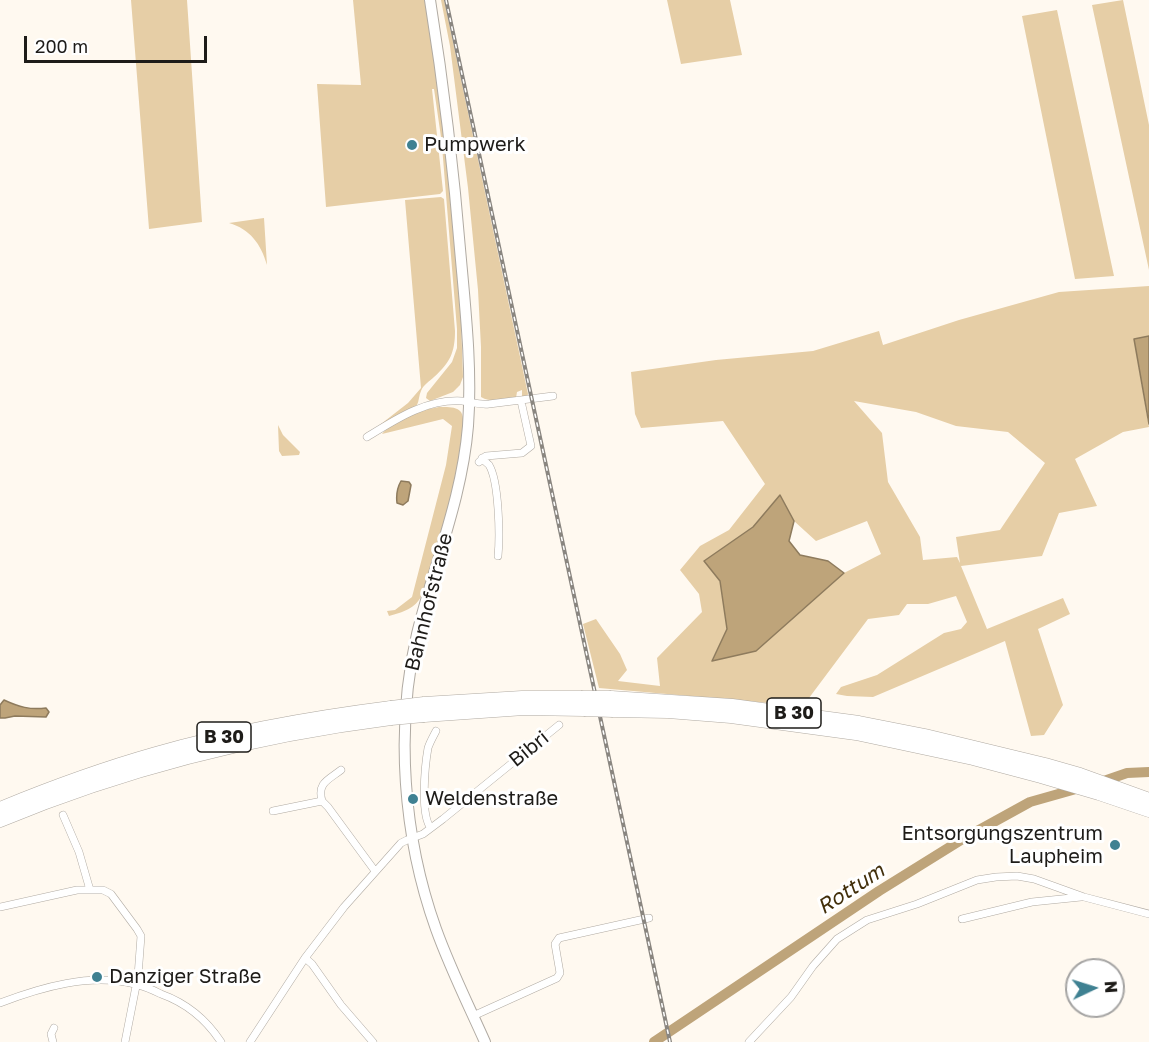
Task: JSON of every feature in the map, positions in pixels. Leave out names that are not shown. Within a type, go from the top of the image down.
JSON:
[{"type":"highway","name":"B 30","points":[[0,809],[64,790],[116,766],[201,742],[291,723],[522,698],[720,715],[856,733],[973,753],[1080,775],[1149,800]]},
{"type":"highway","name":"B 30","points":[[991,757],[1149,810]]},
{"type":"highway","name":"B 30","points":[[0,820],[42,798]]},
{"type":"main road","name":"Bahnhofstraße","points":[[430,0],[456,196],[466,318],[469,402],[466,443],[457,497],[421,618],[410,669],[404,762],[412,838],[426,899],[457,981],[485,1042]]},
{"type":"street","points":[[367,437],[423,405],[450,401],[479,405],[553,396]]},
{"type":"street","points":[[498,556],[499,534],[495,488],[490,466],[480,460],[490,456],[522,453],[531,446],[521,401]]},
{"type":"street","name":"Bibri","points":[[412,838],[431,828],[559,724]]},
{"type":"street","points":[[431,828],[424,815],[424,793],[429,745],[436,731]]},
{"type":"street","points":[[341,770],[324,783],[319,793],[322,801],[375,871]]},
{"type":"street","points":[[273,811],[322,801]]},
{"type":"street","points":[[63,814],[79,852],[90,890]]},
{"type":"street","points":[[250,1042],[305,958],[344,907],[401,843],[412,838]]},
{"type":"street","points":[[749,1042],[791,997],[813,966],[837,939],[867,920],[917,904],[977,880],[996,876],[1034,879],[1084,897],[1149,914]]},
{"type":"street","points":[[0,907],[78,890],[103,890],[111,894],[141,936],[136,984],[125,1042]]},
{"type":"street","points":[[962,919],[1032,902],[1084,897]]},
{"type":"street","points":[[473,1016],[557,978],[560,972],[555,944],[560,938],[649,918]]},
{"type":"street","points":[[305,958],[373,1042]]},
{"type":"street","points":[[0,1003],[33,991],[68,984],[92,981],[136,984],[186,1006],[203,1020],[221,1042]]},
{"type":"street","points":[[53,1042],[51,1034],[54,1028]]},
{"type":"shaded area","points":[[131,0],[187,0],[202,222],[149,229]]},
{"type":"shaded area","points":[[353,0],[426,0],[444,137],[441,137],[434,89],[432,89],[443,191],[440,194],[326,207],[317,84],[361,85]]},
{"type":"shaded area","points":[[441,0],[444,0],[527,397],[522,397],[522,390],[517,392],[516,398],[511,399],[493,400],[481,397],[478,290],[468,188],[450,46]]},
{"type":"shaded area","points":[[667,0],[730,0],[742,55],[681,64]]},
{"type":"shaded area","points":[[1123,0],[1149,125],[1149,270],[1092,5]]},
{"type":"shaded area","points":[[1057,10],[1114,276],[1075,279],[1022,16]]},
{"type":"shaded area","points":[[447,145],[463,377],[460,385],[453,392],[430,401],[426,398],[427,393],[452,362],[457,348],[442,146]]},
{"type":"shaded area","points":[[441,197],[444,199],[455,331],[453,351],[444,367],[422,389],[417,405],[372,431],[408,403],[421,388],[405,200]]},
{"type":"shaded area","points":[[264,218],[267,265],[254,238],[243,229],[229,223]]},
{"type":"shaded area","points":[[1149,286],[1149,336],[1134,339],[1149,427],[1123,432],[1075,459],[1097,506],[1059,513],[1042,556],[961,566],[987,629],[1063,598],[1070,614],[1038,629],[1063,705],[1044,735],[1031,736],[1005,641],[873,697],[836,694],[841,687],[877,675],[944,633],[961,629],[967,622],[956,596],[928,604],[907,604],[899,615],[868,619],[803,706],[599,688],[583,624],[596,619],[620,654],[627,670],[618,681],[660,686],[657,658],[702,612],[699,594],[680,570],[700,546],[729,530],[765,484],[723,421],[641,428],[635,414],[631,372],[716,360],[813,351],[879,331],[883,345],[959,320],[1059,292]],"holes":[[[854,401],[916,412],[956,426],[1008,432],[1045,463],[1000,530],[956,537],[960,563],[957,557],[923,560],[920,537],[888,482],[882,433]],[[780,495],[794,521],[816,541],[867,521],[881,554],[844,573],[756,651],[712,660],[727,629],[720,581],[705,561],[753,527]]]},
{"type":"shaded area","points":[[1149,336],[1149,424],[1134,339]]},
{"type":"shaded area","points":[[439,407],[456,409],[463,417],[456,476],[422,595],[412,607],[389,616],[387,611],[395,610],[412,597],[446,465],[452,426],[443,419],[382,434],[393,424],[408,416]]},
{"type":"shaded area","points":[[278,425],[283,435],[300,452],[299,455],[282,456],[279,451]]},
{"type":"shaded area","points":[[401,481],[409,482],[411,485],[408,501],[403,505],[397,503]]},
{"type":"shaded area","points":[[780,495],[794,521],[789,541],[800,555],[828,561],[844,573],[756,651],[712,661],[727,629],[720,581],[704,561],[753,527]]},
{"type":"shaded area","points":[[4,700],[35,709],[46,708],[49,712],[46,717],[0,718],[0,705]]},
{"type":"waterway","name":"Rottum","points":[[1098,783],[1127,773],[1149,772]]},
{"type":"waterway","name":"Rottum","points":[[654,1042],[879,891],[961,840],[1030,802],[1083,787]]},
{"type":"railway","points":[[446,0],[670,1042]]},
{"type":"place","name":"Pumpwerk","points":[[412,145]]},
{"type":"place","name":"Weldenstraße","points":[[413,799]]},
{"type":"place","name":"Entsorgungszentrum Laupheim","points":[[1115,845]]},
{"type":"place","name":"Danziger Straße","points":[[97,977]]}]
